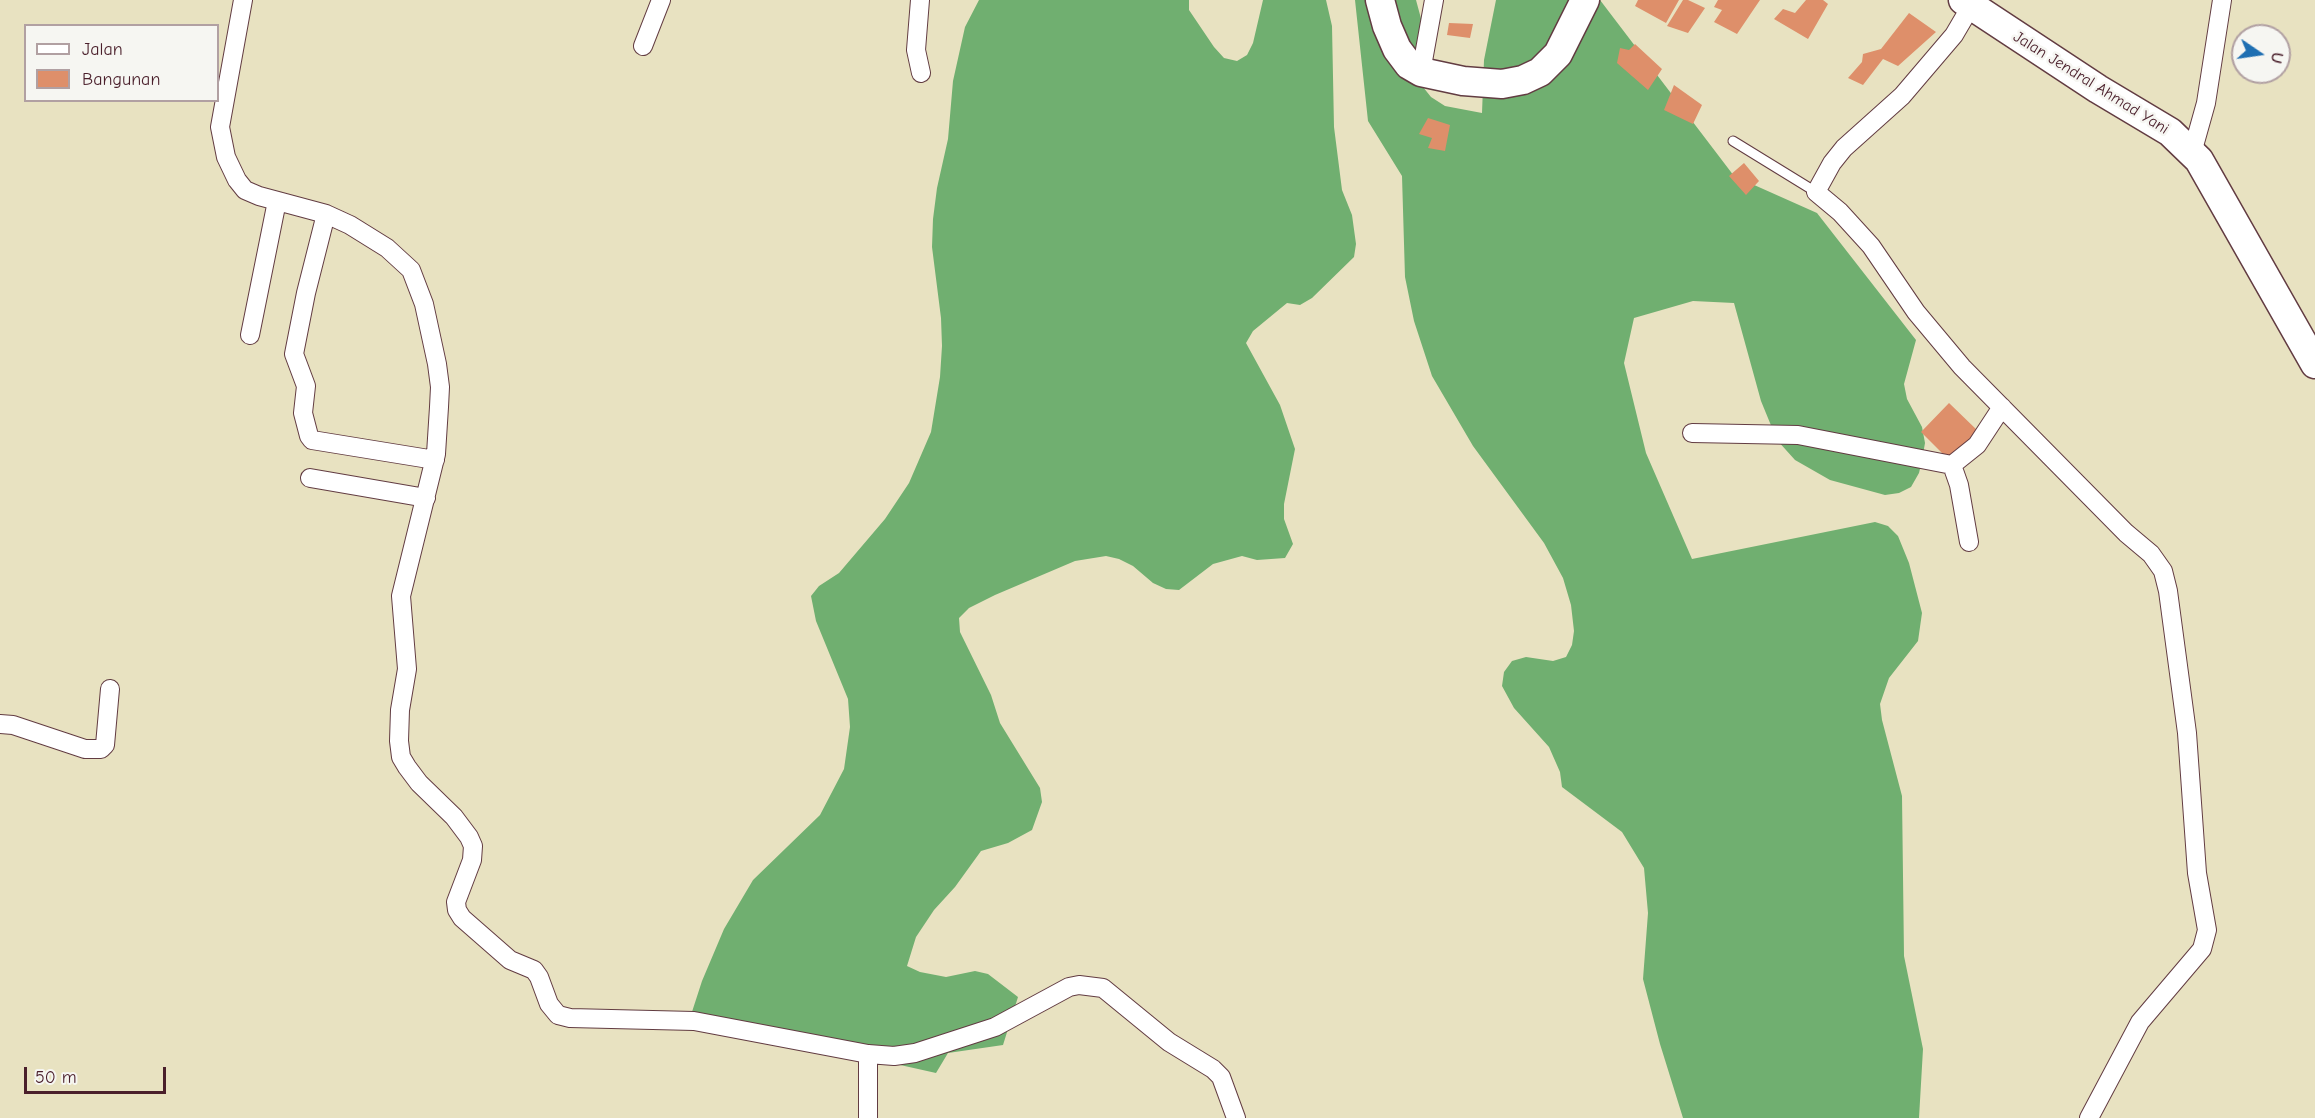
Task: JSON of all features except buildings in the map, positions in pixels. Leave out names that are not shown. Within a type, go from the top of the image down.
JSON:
[{"type":"main road","points":[[1380,0],[1387,26],[1397,49],[1409,65],[1421,72],[1463,81],[1502,84],[1523,81],[1540,72],[1558,54],[1585,0]]},
{"type":"main road","name":"Jalan Jendral Ahmad Yani","points":[[1967,3],[2098,89],[2170,132],[2199,160],[2315,364]]},
{"type":"street","points":[[243,0],[220,127],[226,157],[242,187],[259,196],[326,214],[350,225],[387,248],[411,270],[424,304],[440,387],[435,460],[400,596],[407,669],[400,710],[399,741],[401,757],[407,767],[470,837],[472,860],[456,902],[457,910],[462,918],[510,960],[534,970],[549,1004],[558,1015],[570,1018],[694,1021],[868,1054],[894,1056],[915,1053],[995,1027],[1039,1005],[1058,992],[1080,985],[1103,988],[1169,1042],[1213,1069],[1221,1077],[1236,1118]]},
{"type":"street","points":[[643,46],[661,0]]},
{"type":"street","points":[[920,0],[916,50],[921,73]]},
{"type":"street","points":[[1421,72],[1434,0]]},
{"type":"street","points":[[2192,153],[2206,103],[2222,0]]},
{"type":"street","points":[[1967,3],[1954,35],[1902,96],[1844,148],[1832,163],[1816,192],[1840,212],[1871,246],[1916,312],[1962,367],[2126,533],[2151,554],[2163,571],[2168,591],[2187,733],[2197,873],[2207,930],[2202,949],[2140,1022],[2089,1118]]},
{"type":"street","points":[[250,335],[277,201]]},
{"type":"street","points":[[326,214],[306,293],[294,354],[306,386],[303,413],[309,436],[312,440],[326,443],[435,460]]},
{"type":"street","points":[[1692,433],[1798,435],[1952,465],[1977,445],[2002,407]]},
{"type":"street","points":[[1952,465],[1959,485],[1969,542]]},
{"type":"street","points":[[310,478],[426,498]]},
{"type":"street","points":[[0,724],[13,725],[85,749],[101,749],[105,746],[110,689]]},
{"type":"street","points":[[868,1054],[868,1118]]},
{"type":"lane","points":[[1734,141],[1816,192]]},
{"type":"green space","points":[[979,0],[1189,0],[1189,10],[1214,47],[1224,58],[1237,61],[1247,55],[1253,43],[1263,0],[1326,0],[1332,26],[1334,127],[1342,190],[1352,215],[1356,244],[1354,257],[1312,298],[1300,305],[1287,303],[1253,331],[1246,343],[1280,405],[1295,449],[1284,504],[1284,519],[1293,544],[1285,558],[1257,560],[1242,556],[1213,564],[1179,590],[1166,589],[1153,583],[1133,566],[1119,559],[1106,556],[1075,561],[995,595],[969,608],[959,618],[960,632],[991,695],[1000,723],[1040,788],[1042,802],[1032,830],[1008,843],[981,851],[955,887],[934,910],[916,937],[907,966],[920,972],[946,977],[975,971],[988,974],[1018,997],[1003,1045],[948,1053],[936,1073],[690,1018],[702,981],[724,929],[753,880],[820,815],[844,769],[850,727],[848,699],[816,621],[811,596],[819,586],[839,573],[885,519],[909,483],[931,432],[940,377],[942,346],[941,318],[932,247],[933,219],[948,139],[953,81],[965,27]]},
{"type":"green space","points":[[1355,0],[1416,0],[1423,26],[1420,72],[1423,87],[1431,97],[1445,106],[1482,113],[1484,60],[1496,0],[1600,0],[1734,176],[1817,213],[1916,340],[1904,384],[1907,399],[1922,427],[1925,443],[1922,460],[1919,473],[1911,487],[1899,493],[1885,495],[1830,480],[1795,460],[1777,440],[1761,401],[1734,303],[1693,301],[1634,318],[1624,363],[1646,453],[1692,559],[1875,522],[1888,526],[1898,536],[1909,563],[1922,613],[1918,641],[1889,678],[1880,704],[1902,796],[1904,956],[1923,1049],[1919,1118],[1683,1118],[1643,979],[1648,913],[1644,868],[1622,832],[1562,787],[1560,772],[1549,747],[1514,708],[1502,686],[1504,672],[1512,661],[1526,657],[1553,661],[1566,657],[1572,645],[1574,631],[1571,605],[1563,578],[1544,543],[1473,446],[1432,376],[1414,321],[1405,277],[1402,176],[1368,121]]}]
